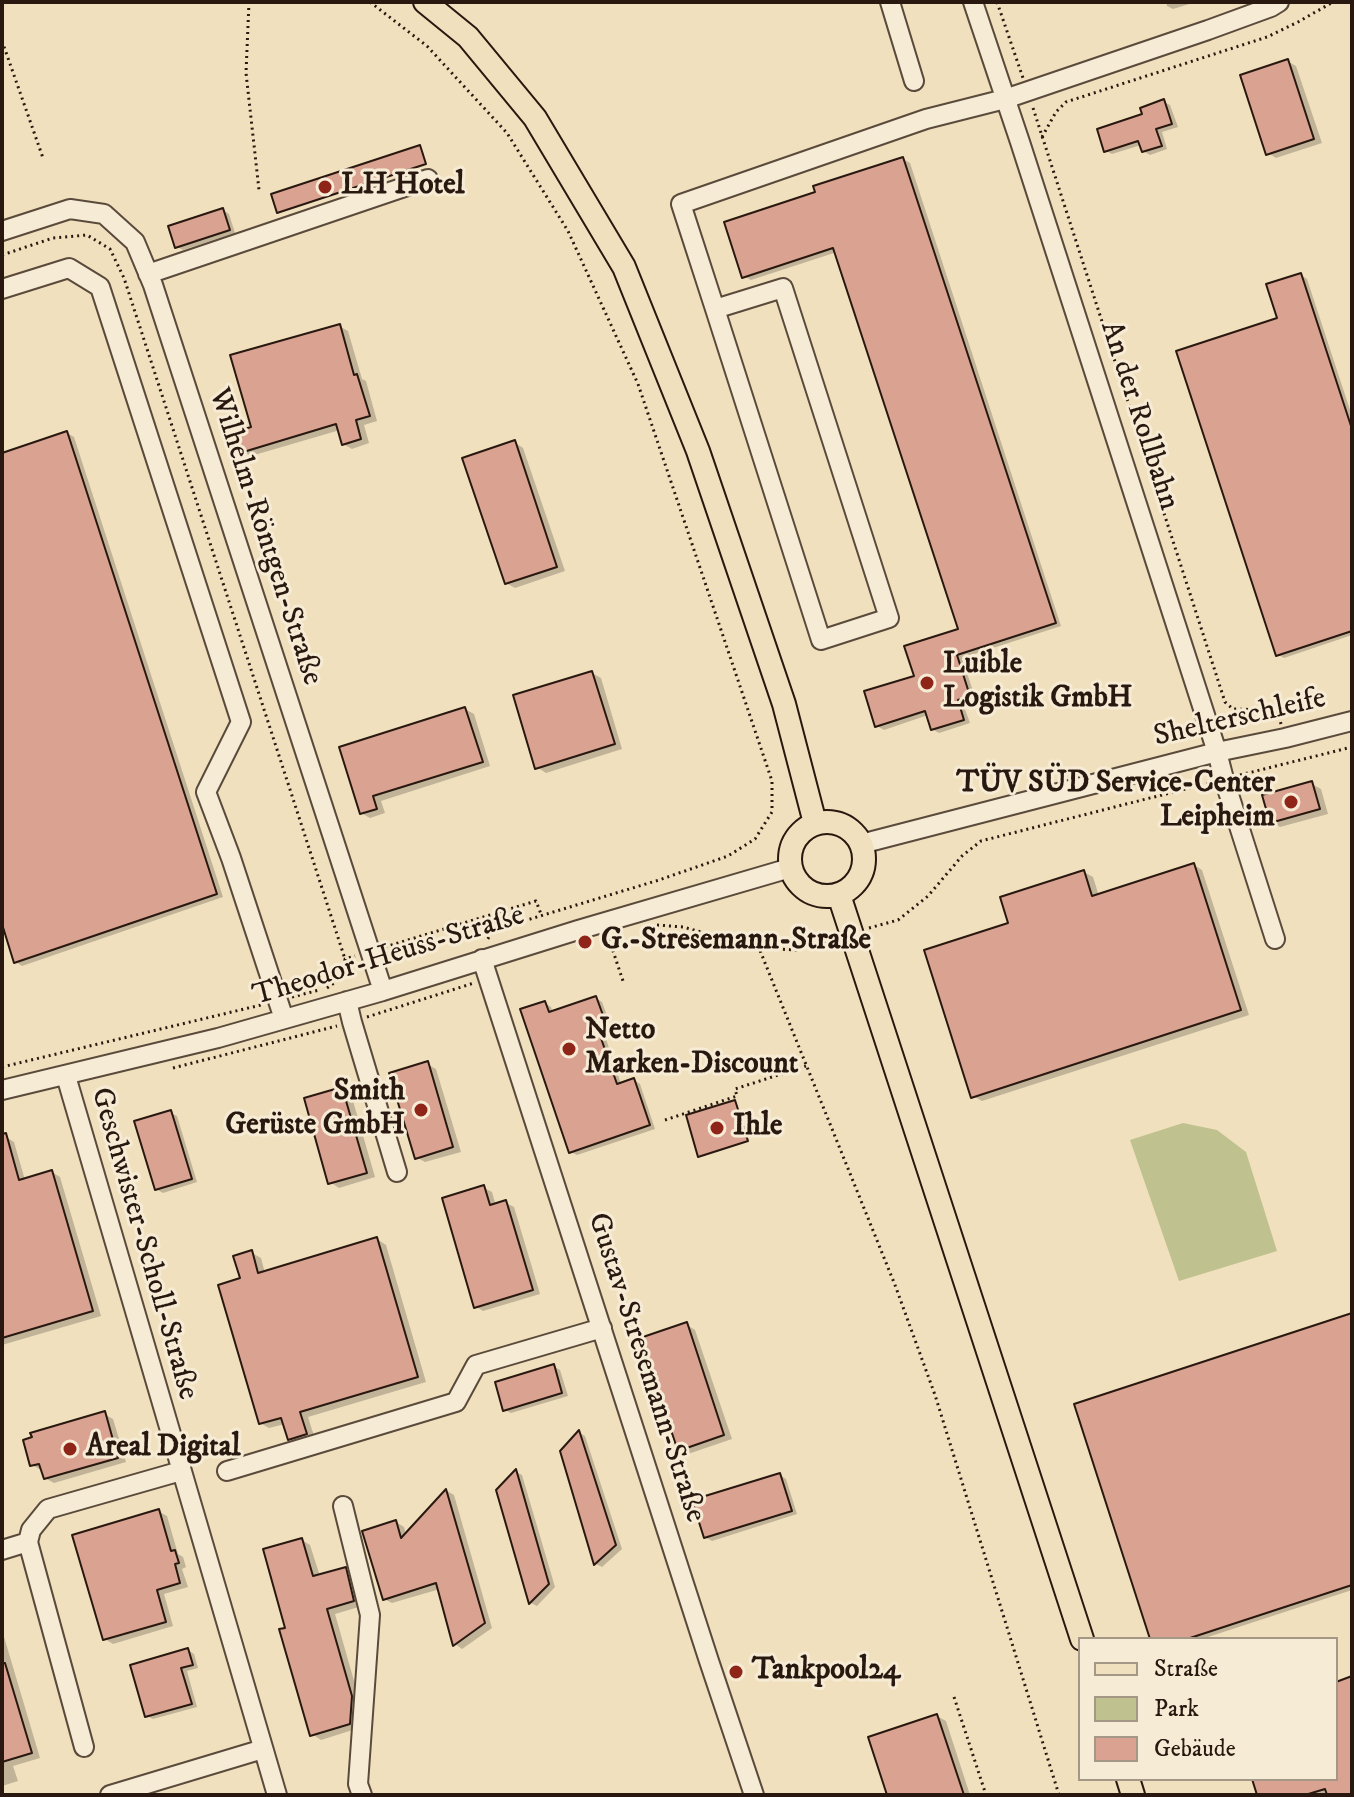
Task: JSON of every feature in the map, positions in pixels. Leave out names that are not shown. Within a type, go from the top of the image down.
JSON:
[{"type":"main road","points":[[425,2],[468,37],[535,118],[624,267],[703,466],[784,704],[815,823]]},
{"type":"main road","points":[[829,821],[842,824],[854,832],[861,844],[865,859],[861,874],[852,887],[839,895],[814,895],[803,889],[790,868],[794,840],[815,823],[829,821]]},
{"type":"main road","points":[[839,895],[1081,1637]]},
{"type":"street","points":[[890,2],[914,81]]},
{"type":"street","name":"An der Rollbahn","points":[[973,2],[1275,939]]},
{"type":"street","points":[[715,309],[783,288],[889,618],[821,640],[681,204],[926,119],[1005,99],[1208,30],[1279,2]]},
{"type":"street","points":[[148,274],[428,179]]},
{"type":"street","name":"Wilhelm-Röntgen-Straße","points":[[2,231],[70,209],[104,214],[135,242],[383,991]]},
{"type":"street","points":[[2,289],[69,268],[100,287],[241,722],[206,792],[284,1019]]},
{"type":"street","name":"Shelterschleife","points":[[861,844],[1217,752],[1352,721]]},
{"type":"street","name":"Theodor-Heuss-Straße","points":[[2,1090],[218,1038],[790,868]]},
{"type":"street","name":"Gustav-Stresemann-Straße","points":[[482,959],[754,1795]]},
{"type":"street","points":[[347,1001],[397,1172]]},
{"type":"street","name":"Geschwister-Scholl-Straße","points":[[66,1076],[277,1795]]},
{"type":"street","points":[[227,1471],[456,1402],[476,1365],[602,1328]]},
{"type":"street","points":[[84,1747],[28,1542],[31,1530],[48,1509],[181,1471]]},
{"type":"street","points":[[343,1506],[370,1615],[358,1784],[362,1795]]},
{"type":"street","points":[[2,1550],[28,1542]]},
{"type":"street","points":[[110,1795],[263,1749]]},
{"type":"path","points":[[249,2],[246,73],[259,190]]},
{"type":"path","points":[[370,2],[427,46],[507,133],[568,231],[638,384],[772,781],[772,812],[755,839],[728,856],[494,930],[483,946],[482,959]]},
{"type":"path","points":[[997,2],[1225,702],[1233,709],[1278,713],[1285,738]]},
{"type":"path","points":[[1042,137],[1056,112],[1066,102],[1267,37],[1333,2]]},
{"type":"path","points":[[2,41],[43,158]]},
{"type":"path","points":[[2,255],[53,238],[87,235],[110,249],[124,278],[345,959]]},
{"type":"path","points":[[866,929],[898,920],[928,896],[962,856],[981,841],[1352,747]]},
{"type":"path","points":[[609,895],[618,918]]},
{"type":"path","points":[[654,925],[683,927],[759,948],[796,950],[835,939]]},
{"type":"path","points":[[608,934],[623,981]]},
{"type":"path","points":[[759,948],[895,1285],[935,1395],[1059,1795]]},
{"type":"path","points":[[665,1120],[737,1096],[735,1089],[806,1066]]},
{"type":"path","points":[[954,1697],[986,1795]]},
{"type":"green space","points":[[1183,1123],[1217,1130],[1246,1152],[1277,1251],[1179,1281],[1130,1140]]},
{"type":"building","points":[[1288,59],[1314,139],[1266,155],[1240,75]]},
{"type":"building","points":[[1164,99],[1172,124],[1156,129],[1162,146],[1142,152],[1138,141],[1104,152],[1097,129],[1142,114],[1140,108]]},
{"type":"building","points":[[420,145],[426,164],[277,213],[271,194]]},
{"type":"building","points":[[903,157],[1056,623],[957,655],[970,696],[958,700],[964,720],[931,730],[925,711],[875,727],[864,691],[914,676],[904,646],[958,629],[833,248],[742,278],[724,222],[815,192],[813,186]]},
{"type":"building","points":[[223,208],[230,230],[175,248],[168,226]]},
{"type":"building","points":[[1301,273],[1352,429],[1352,631],[1276,656],[1176,351],[1277,318],[1266,284]]},
{"type":"building","points":[[340,324],[354,375],[357,374],[370,416],[356,420],[361,439],[342,445],[336,424],[240,453],[234,432],[251,427],[230,355]]},
{"type":"building","points":[[67,431],[217,894],[14,963],[2,924],[2,453]]},
{"type":"building","points":[[515,440],[557,567],[505,584],[462,458]]},
{"type":"building","points":[[592,671],[615,744],[535,769],[513,695]]},
{"type":"building","points":[[465,707],[483,762],[373,796],[377,809],[360,814],[339,747]]},
{"type":"building","name":"TÜV SÜD Service-Center Leipheim","points":[[1312,781],[1320,809],[1270,823],[1262,795]]},
{"type":"building","points":[[1194,863],[1241,1010],[971,1098],[924,950],[1008,923],[1000,897],[1084,870],[1092,896]]},
{"type":"building","name":"Netto Marken-Discount","points":[[596,996],[604,1018],[595,1021],[617,1084],[634,1078],[650,1125],[569,1153],[520,1009],[545,1001],[549,1012]]},
{"type":"building","name":"Smith Gerüste GmbH","points":[[428,1061],[453,1147],[415,1159],[389,1073]]},
{"type":"building","points":[[342,1087],[367,1173],[328,1184],[304,1098]]},
{"type":"building","name":"Ihle","points":[[735,1100],[748,1141],[698,1157],[686,1115]]},
{"type":"building","points":[[171,1110],[192,1179],[155,1190],[134,1121]]},
{"type":"building","points":[[6,1133],[19,1180],[52,1170],[93,1311],[2,1338],[2,1134]]},
{"type":"building","points":[[484,1185],[490,1205],[506,1200],[533,1290],[474,1308],[442,1198]]},
{"type":"building","points":[[377,1237],[418,1377],[300,1412],[307,1434],[288,1440],[281,1418],[259,1424],[218,1285],[240,1278],[233,1256],[252,1250],[258,1273]]},
{"type":"building","points":[[1352,1313],[1352,1585],[1193,1637],[1149,1637],[1074,1404]]},
{"type":"building","points":[[687,1322],[724,1435],[678,1451],[640,1338]]},
{"type":"building","points":[[554,1364],[562,1393],[503,1411],[495,1382]]},
{"type":"building","name":"Areal Digital","points":[[105,1411],[118,1458],[44,1479],[39,1464],[30,1466],[23,1440],[32,1437],[30,1433]]},
{"type":"building","points":[[579,1430],[616,1545],[594,1565],[560,1451]]},
{"type":"building","points":[[516,1469],[549,1584],[529,1604],[496,1490]]},
{"type":"building","points":[[780,1473],[792,1511],[704,1538],[692,1500]]},
{"type":"building","points":[[446,1489],[485,1623],[453,1646],[436,1583],[383,1600],[362,1531],[396,1520],[401,1538]]},
{"type":"building","points":[[159,1509],[171,1551],[175,1550],[179,1563],[175,1564],[180,1583],[157,1590],[166,1622],[103,1640],[72,1535]]},
{"type":"building","points":[[302,1538],[313,1576],[346,1567],[354,1601],[327,1609],[352,1696],[350,1724],[310,1736],[279,1629],[285,1628],[263,1549]]},
{"type":"building","points":[[188,1648],[193,1665],[181,1668],[192,1704],[145,1717],[130,1665]]},
{"type":"building","points":[[2,1663],[5,1663],[32,1753],[2,1762]]},
{"type":"building","points":[[1352,1676],[1352,1795],[1327,1795],[1325,1789],[1305,1795],[1257,1795],[1253,1781],[1338,1781],[1338,1681]]},
{"type":"building","points":[[937,1714],[964,1795],[887,1795],[868,1737]]},
{"type":"place","name":"LH Hotel","points":[[325,187]]},
{"type":"place","name":"Luible Logistik GmbH","points":[[927,683]]},
{"type":"place","name":"TÜV SÜD Service-Center Leipheim","points":[[1291,802]]},
{"type":"place","name":"G.-Stresemann-Straße","points":[[585,942]]},
{"type":"place","name":"Netto Marken-Discount","points":[[569,1049]]},
{"type":"place","name":"Smith Gerüste GmbH","points":[[421,1110]]},
{"type":"place","name":"Ihle","points":[[717,1128]]},
{"type":"place","name":"Areal Digital","points":[[70,1449]]},
{"type":"place","name":"Tankpool24","points":[[736,1672]]}]
